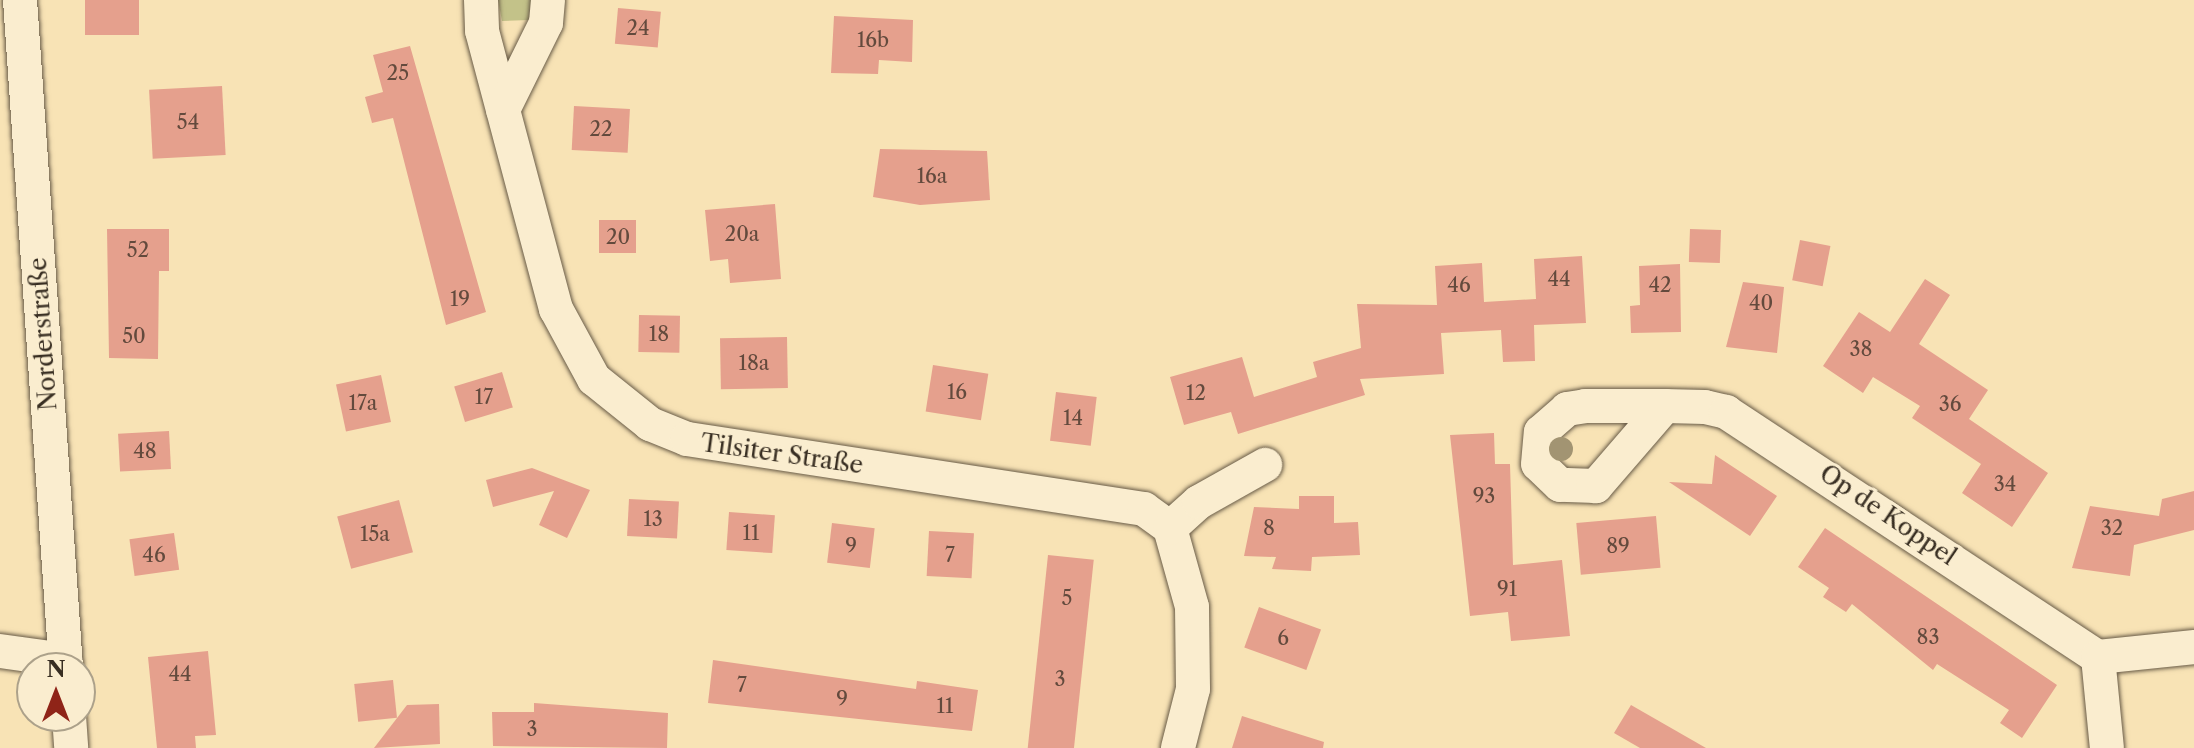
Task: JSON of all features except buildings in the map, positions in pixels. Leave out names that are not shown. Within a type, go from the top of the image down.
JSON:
[{"type":"street","name":"Norderstraße","points":[[20,0],[64,652]]},
{"type":"street","name":"Tilsiter Straße","points":[[481,0],[503,110],[564,330],[594,379],[650,424],[725,448],[1112,499],[1144,509],[1170,528]]},
{"type":"street","points":[[503,110],[546,23],[548,0]]},
{"type":"street","name":"Op de Koppel","points":[[1665,406],[1705,407],[1747,420],[2098,657]]},
{"type":"street","points":[[1178,748],[1196,647],[1184,557],[1170,528],[1199,502],[1265,465]]},
{"type":"street","points":[[2107,748],[2098,657],[2194,647]]},
{"type":"shaded area","points":[[498,0],[531,0],[529,20],[502,21]]}]
